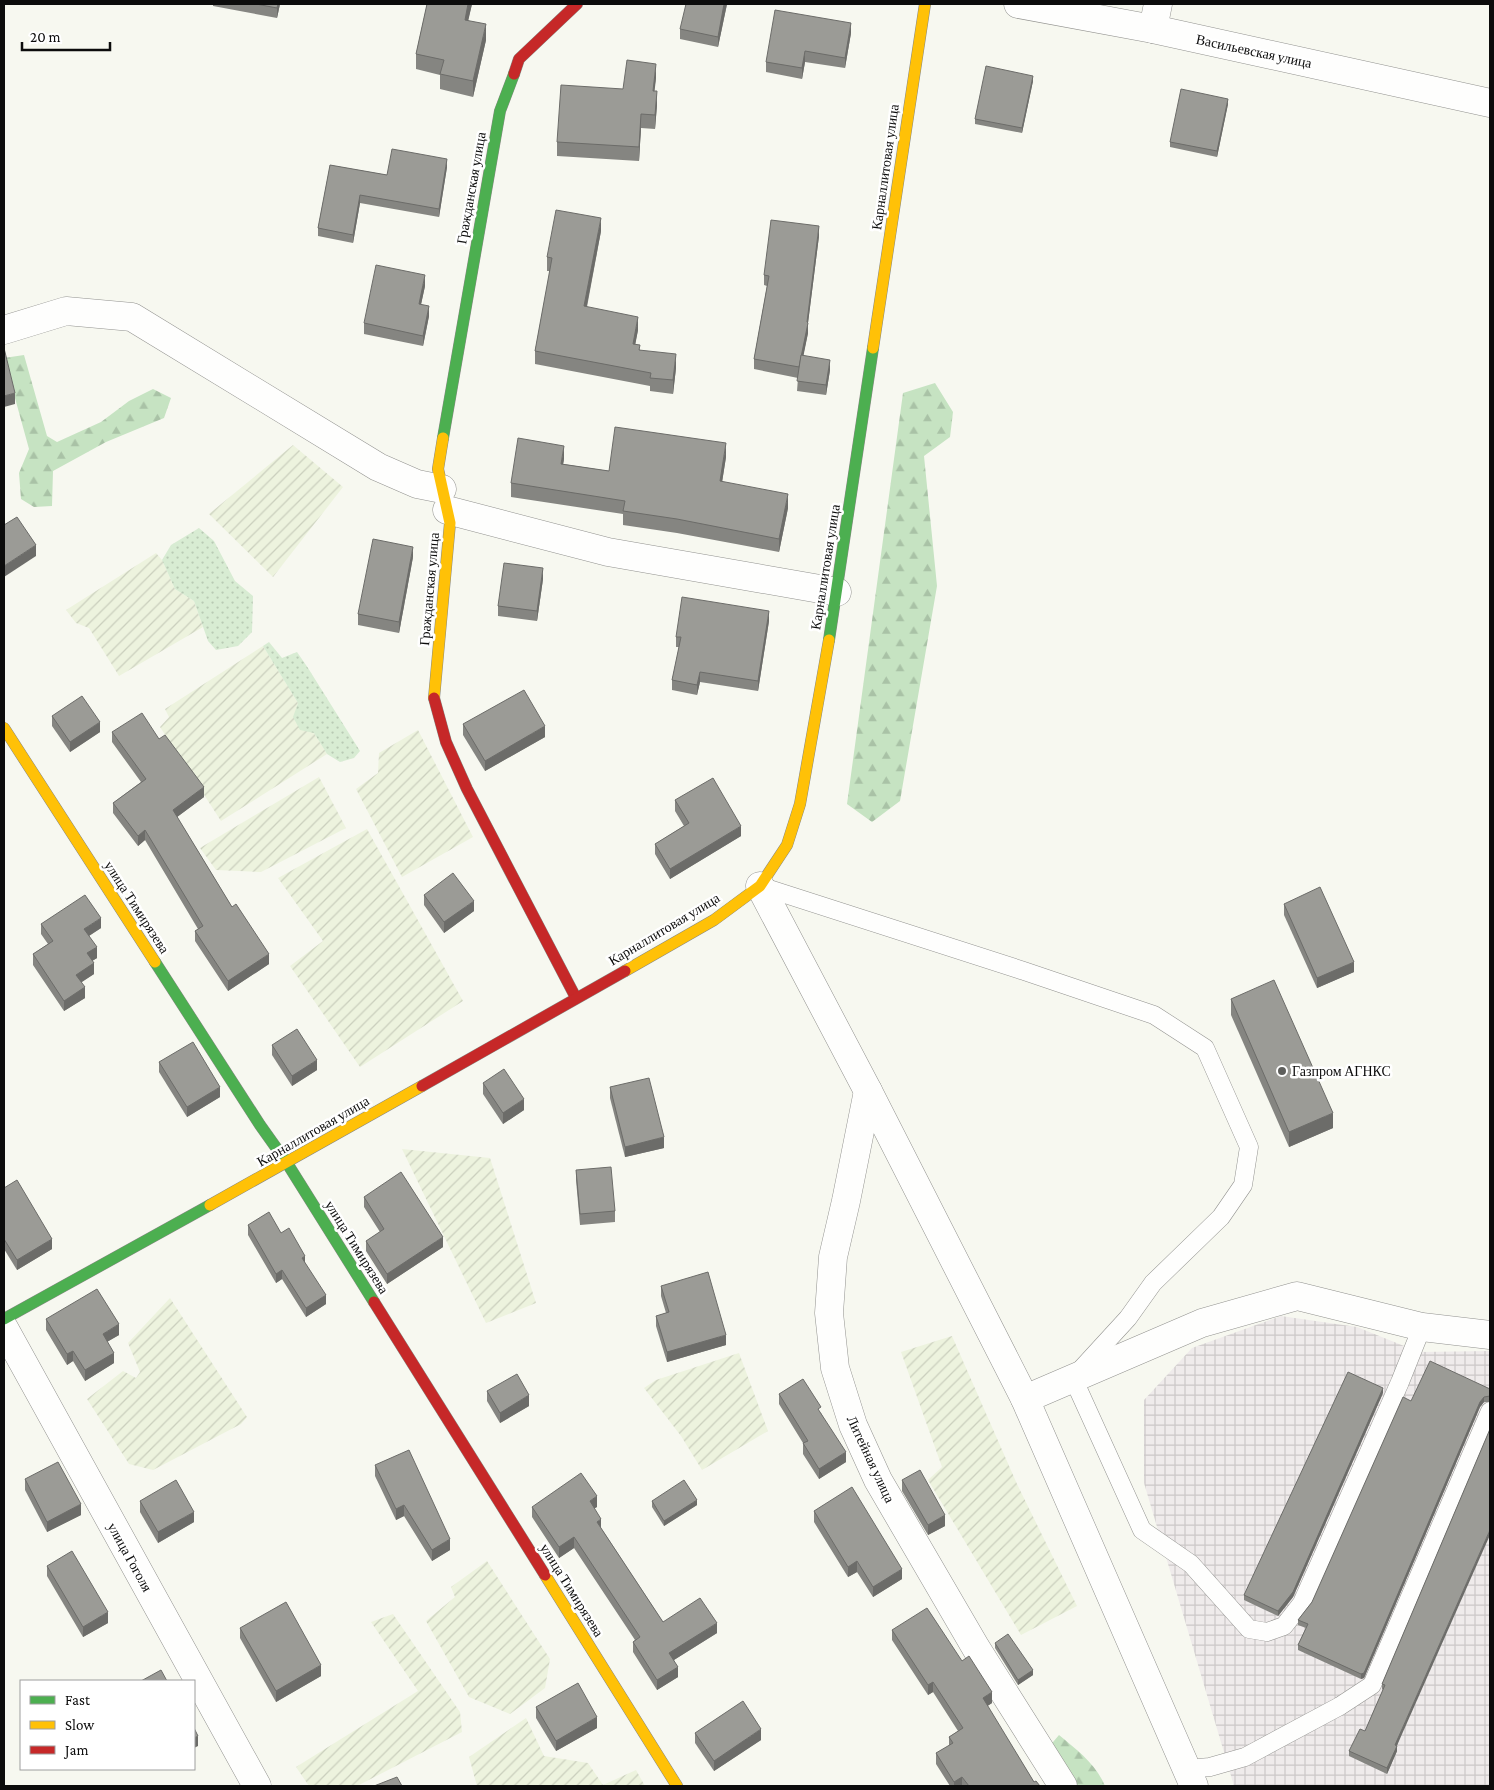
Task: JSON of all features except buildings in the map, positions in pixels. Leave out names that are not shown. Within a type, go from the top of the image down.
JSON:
[{"type":"street","name":"Гражданская улица","points":[[576,998],[467,789],[446,742],[434,698],[450,523],[438,469],[500,111],[519,58],[577,4]]},
{"type":"street","name":"Карналлитовая улица","points":[[4,1320],[287,1163],[714,920],[760,886],[787,845],[800,804],[837,592],[925,4]]},
{"type":"street","name":"Васильевская улица","points":[[1018,4],[1156,16],[1490,103]]},
{"type":"street","points":[[4,330],[66,311],[132,317],[378,467],[418,484],[444,499],[608,552],[837,592]]},
{"type":"street","name":"улица Тимирязева","points":[[4,728],[260,1125],[287,1163],[677,1786]]},
{"type":"street","points":[[760,886],[868,1091],[1025,1399],[1190,1778]]},
{"type":"street","name":"Литейная улица","points":[[868,1091],[833,1256],[830,1313],[835,1368],[853,1425],[878,1480],[976,1648],[1063,1786]]},
{"type":"street","points":[[1025,1399],[1202,1323],[1298,1296],[1422,1327],[1490,1336]]},
{"type":"street","name":"улица Гоголя","points":[[4,1328],[257,1786]]},
{"type":"lane","points":[[760,886],[1154,1015],[1204,1048],[1249,1147],[1243,1185],[1222,1217],[1153,1283],[1128,1318],[1073,1378],[1142,1530],[1191,1564],[1249,1629],[1267,1632],[1284,1626],[1302,1603],[1400,1382],[1422,1327]]},
{"type":"lane","points":[[1190,1778],[1210,1767],[1244,1757],[1340,1706],[1372,1685],[1490,1411]]},
{"type":"shaded area","points":[[1281,1316],[1357,1327],[1419,1352],[1490,1351],[1490,1786],[1234,1786],[1144,1483],[1144,1400],[1192,1348]]},
{"type":"green space","points":[[24,355],[47,436],[57,442],[101,422],[129,401],[153,389],[171,398],[164,418],[106,442],[53,471],[52,506],[34,507],[21,499],[19,473],[29,449],[4,358]]},
{"type":"green space","points":[[935,383],[953,412],[950,437],[924,456],[937,586],[900,801],[872,822],[847,804],[903,393]]},
{"type":"green space","points":[[293,445],[343,487],[273,577],[209,514]]},
{"type":"green space","points":[[199,528],[214,541],[235,581],[253,596],[252,632],[238,646],[216,650],[208,641],[194,601],[175,589],[162,560],[171,545]]},
{"type":"green space","points":[[156,553],[162,560],[175,589],[194,601],[203,627],[119,676],[89,628],[76,623],[66,610]]},
{"type":"green space","points":[[269,642],[282,658],[297,652],[360,751],[354,758],[340,762],[327,754],[314,733],[300,730],[293,717],[298,703],[263,646]]},
{"type":"green space","points":[[263,646],[298,703],[294,717],[314,733],[327,754],[221,821],[160,727],[169,717],[165,709]]},
{"type":"green space","points":[[418,730],[473,837],[402,877],[356,789],[378,773],[379,753]]},
{"type":"green space","points":[[319,777],[346,828],[261,872],[216,870],[200,848]]},
{"type":"green space","points":[[367,829],[463,1001],[360,1067],[290,966],[323,941],[278,878]]},
{"type":"green space","points":[[402,1149],[490,1158],[536,1303],[486,1323]]},
{"type":"green space","points":[[170,1298],[247,1417],[241,1424],[153,1470],[129,1464],[87,1399],[123,1371],[136,1378],[140,1372],[128,1343]]},
{"type":"green space","points":[[952,1336],[1017,1484],[1077,1606],[1021,1635],[928,1480],[942,1467],[901,1352]]},
{"type":"green space","points":[[739,1353],[768,1431],[702,1470],[681,1436],[644,1388],[656,1380]]},
{"type":"green space","points":[[487,1561],[550,1659],[545,1688],[510,1714],[469,1697],[426,1621],[455,1597],[451,1587]]},
{"type":"green space","points":[[393,1614],[460,1712],[462,1732],[357,1786],[309,1786],[296,1767],[418,1691],[371,1622]]},
{"type":"green space","points":[[526,1718],[544,1756],[588,1763],[603,1785],[636,1770],[645,1786],[477,1786],[469,1757]]},
{"type":"green space","points":[[1059,1735],[1091,1764],[1105,1786],[1073,1786],[1048,1748]]},
{"type":"traffic: fast","points":[[443,438],[500,111],[514,74]]},
{"type":"traffic: fast","points":[[829,640],[873,348]]},
{"type":"traffic: fast","points":[[155,962],[260,1125],[287,1163],[374,1302]]},
{"type":"traffic: fast","points":[[4,1319],[210,1205]]},
{"type":"traffic: slow","points":[[873,348],[925,4]]},
{"type":"traffic: slow","points":[[434,698],[450,523],[438,469],[443,438]]},
{"type":"traffic: slow","points":[[625,971],[714,920],[760,886],[787,845],[800,804],[829,640]]},
{"type":"traffic: slow","points":[[4,728],[155,962]]},
{"type":"traffic: slow","points":[[210,1205],[422,1086]]},
{"type":"traffic: slow","points":[[545,1575],[677,1786]]},
{"type":"traffic: jam","points":[[514,74],[519,59],[577,4]]},
{"type":"traffic: jam","points":[[434,698],[446,742],[467,789],[576,998]]},
{"type":"traffic: jam","points":[[422,1086],[625,971]]},
{"type":"traffic: jam","points":[[374,1302],[545,1575]]},
{"type":"place","name":"Газпром АГНКС","points":[[1282,1071]]}]
